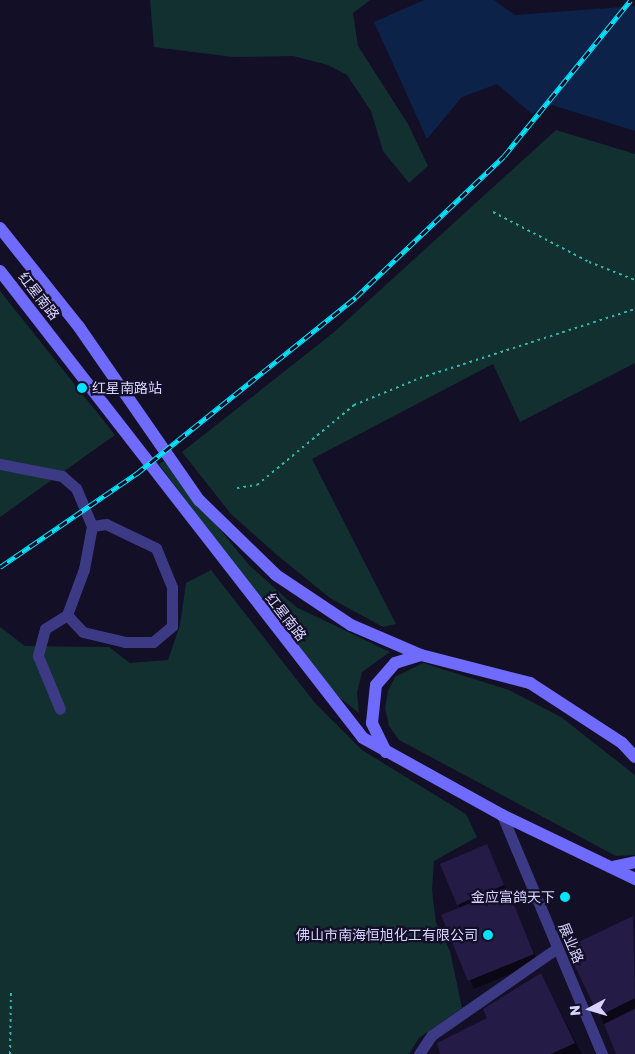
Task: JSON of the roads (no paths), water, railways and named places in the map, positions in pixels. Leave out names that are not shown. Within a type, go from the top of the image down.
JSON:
[{"type":"main road","name":"红星南路","points":[[0,228],[79,327],[168,461],[239,542],[314,603],[421,656],[530,683],[622,743],[635,757]]},
{"type":"main road","name":"红星南路","points":[[0,271],[269,620],[363,738],[502,816],[635,879]]},
{"type":"main road","points":[[386,752],[372,723],[376,685],[394,663],[421,656]]},
{"type":"main road","points":[[612,867],[635,862]]},
{"type":"street","points":[[0,464],[62,476],[76,488],[92,526],[84,569],[67,615],[45,629],[38,656],[60,709]]},
{"type":"street","points":[[67,615],[84,632],[125,642],[153,642],[172,626],[172,587],[156,548],[106,524],[92,526]]},
{"type":"street","name":"展业路","points":[[502,816],[602,1054]]},
{"type":"street","points":[[419,1054],[432,1035],[557,948]]},
{"type":"water","points":[[424,0],[494,0],[515,15],[635,6],[635,131],[552,105],[532,114],[497,84],[462,97],[427,139],[374,22]]},
{"type":"railway","points":[[0,567],[136,474],[356,297],[504,156],[631,0]]},
{"type":"place","name":"红星南路站","points":[[82,388]]},
{"type":"place","name":"金应富鸽天下","points":[[565,897]]},
{"type":"place","name":"佛山市南海恒旭化工有限公司","points":[[488,935]]}]
